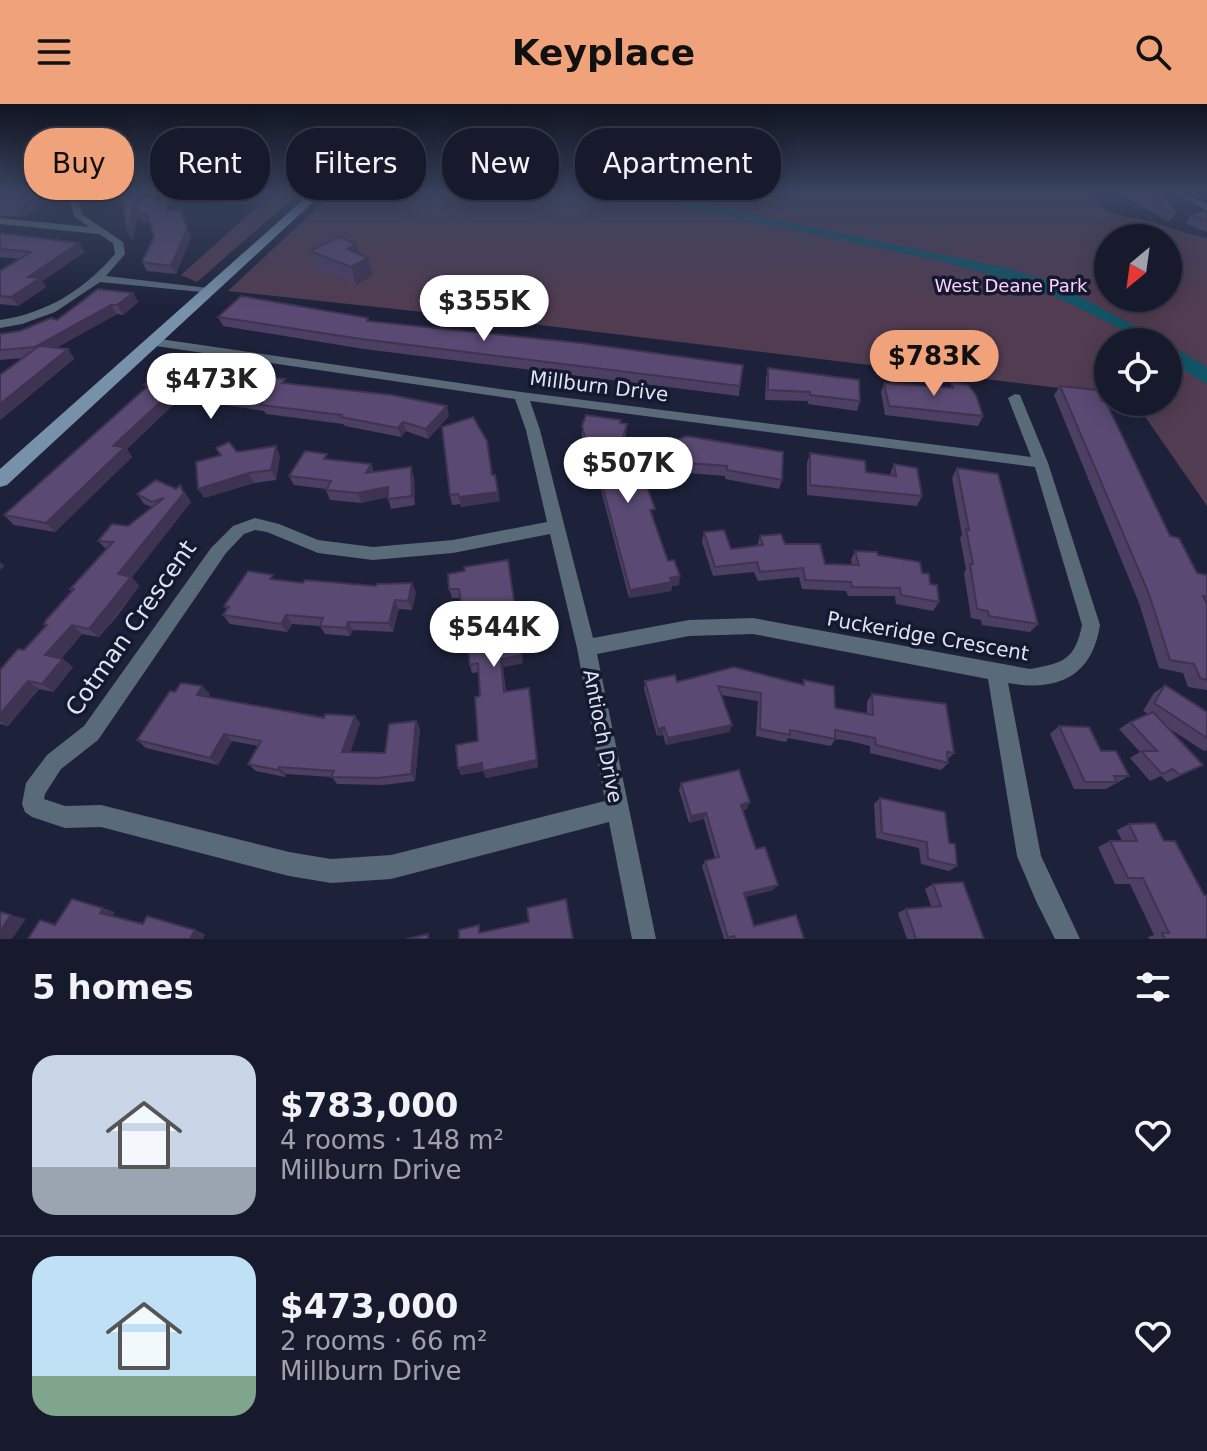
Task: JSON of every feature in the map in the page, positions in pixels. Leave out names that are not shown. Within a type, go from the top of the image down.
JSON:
[{"type":"main road","points":[[0,480],[276,230]]},
{"type":"street","points":[[84,230],[103,232]]},
{"type":"street","points":[[0,324],[43,313],[102,279],[120,254],[118,242],[100,230]]},
{"type":"street","points":[[102,279],[208,291]]},
{"type":"street","name":"Millburn Drive","points":[[153,342],[521,396],[1041,463]]},
{"type":"street","name":"Antioch Drive","points":[[521,396],[533,430],[586,648],[644,939]]},
{"type":"street","name":"Puckeridge Crescent","points":[[586,648],[627,637],[710,624],[753,626],[1030,678],[1071,669],[1079,662],[1091,625],[1041,463],[1015,398]]},
{"type":"street","name":"Cotman Crescent","points":[[557,526],[414,552],[378,554],[303,542],[268,526],[252,524],[243,528],[230,537],[217,553],[91,733],[54,762],[34,791],[33,804],[42,812],[72,818],[101,816],[289,864],[331,871],[391,867],[617,809]]},
{"type":"street","points":[[996,672],[1029,856],[1068,939]]},
{"type":"green space","points":[[231,230],[256,230],[197,282],[181,275]]},
{"type":"green space","name":"West Deane Park","points":[[293,230],[1094,230],[1094,312],[1182,312],[1182,232],[1207,238],[1207,506],[1145,416],[1182,416],[1182,328],[1094,328],[1094,392],[524,323],[228,291]]},
{"type":"water","points":[[794,230],[824,230],[1008,268],[1052,282],[1094,304],[1094,312],[1108,312],[1139,328],[1119,328],[1059,298],[1009,280],[939,261]]},
{"type":"water","points":[[1182,352],[1207,367],[1207,384],[1182,369]]},
{"type":"building","points":[[152,230],[187,230],[171,266],[142,262],[154,237]]},
{"type":"building","points":[[0,233],[79,243],[28,277],[40,278],[11,297],[0,296],[0,271],[31,252],[0,249]]},
{"type":"building","points":[[339,237],[356,244],[347,249],[368,258],[351,267],[310,251]]},
{"type":"building","points":[[98,289],[133,293],[117,305],[111,305],[35,347],[0,350],[0,334],[20,331],[51,318],[57,320]]},
{"type":"building","points":[[241,296],[368,318],[367,321],[581,343],[743,365],[740,386],[361,339],[218,317]]},
{"type":"building","points":[[39,346],[68,349],[0,404],[0,375]]},
{"type":"building","points":[[173,357],[219,362],[212,369],[285,379],[282,383],[392,395],[447,406],[426,429],[403,422],[398,428],[342,415],[261,405],[263,402],[180,389],[169,394],[113,446],[125,447],[46,523],[4,515],[149,385],[144,385]]},
{"type":"building","points":[[768,368],[859,380],[860,401],[810,395],[810,392],[768,390]]},
{"type":"building","points":[[884,383],[953,388],[952,383],[968,385],[976,395],[983,416],[889,406]]},
{"type":"building","points":[[1060,386],[1094,390],[1094,416],[1113,416],[1170,536],[1179,538],[1197,573],[1207,575],[1207,597],[1203,596],[1207,604],[1207,680],[1200,678],[1194,664],[1170,660],[1149,594]]},
{"type":"building","points":[[586,415],[621,420],[620,423],[627,424],[623,437],[635,471],[641,470],[655,509],[650,510],[668,561],[674,560],[680,576],[670,578],[672,582],[630,590],[600,477],[596,477],[582,426]]},
{"type":"building","points":[[473,417],[487,441],[498,492],[459,497],[458,494],[450,495],[442,427]]},
{"type":"building","points":[[686,436],[783,452],[782,480],[727,470],[727,466],[676,462],[678,455],[667,444]]},
{"type":"building","points":[[229,442],[237,452],[276,446],[271,470],[249,473],[198,489],[196,462],[221,455],[216,448]]},
{"type":"building","points":[[305,451],[327,454],[324,459],[371,464],[366,473],[411,467],[412,496],[388,499],[388,487],[358,493],[326,490],[331,481],[289,476]]},
{"type":"building","points":[[810,453],[865,461],[866,472],[896,476],[894,464],[917,468],[922,496],[810,485]]},
{"type":"building","points":[[957,468],[998,474],[1038,624],[989,616],[988,611],[977,609],[966,529],[969,530]]},
{"type":"building","points":[[156,480],[176,489],[180,485],[184,493],[118,574],[131,577],[89,629],[72,625],[45,655],[63,659],[42,684],[28,681],[0,714],[0,670],[18,649],[24,650],[47,625],[44,624],[46,620],[74,589],[70,589],[113,542],[98,541],[112,524],[128,526],[164,498],[152,502],[137,494]]},
{"type":"building","points":[[724,530],[731,549],[763,545],[760,536],[781,534],[785,544],[820,544],[825,564],[859,565],[855,551],[877,552],[878,555],[920,562],[922,573],[929,574],[930,584],[937,585],[939,602],[901,595],[900,588],[852,587],[851,582],[805,580],[803,568],[760,572],[757,562],[715,567],[704,532]]},
{"type":"building","points":[[508,560],[522,655],[501,659],[504,692],[529,688],[537,760],[483,771],[482,763],[458,768],[456,745],[478,741],[475,697],[480,696],[478,663],[470,665],[459,589],[449,589],[448,574],[465,571],[464,567]]},
{"type":"building","points":[[248,571],[273,575],[270,579],[303,583],[305,580],[376,586],[412,583],[408,601],[395,600],[389,623],[348,622],[346,628],[320,626],[323,618],[286,615],[281,624],[223,615],[229,607],[224,606]]},
{"type":"building","points":[[734,667],[804,685],[804,680],[834,686],[835,708],[873,715],[872,694],[946,704],[954,753],[947,752],[948,763],[876,745],[875,738],[835,730],[835,739],[790,730],[790,735],[760,729],[761,693],[718,686],[732,725],[668,738],[664,727],[658,729],[645,681],[675,675],[677,682]]},
{"type":"building","points":[[181,683],[202,686],[197,695],[324,718],[325,714],[355,716],[342,752],[385,753],[389,724],[416,721],[411,774],[378,778],[331,777],[334,771],[279,767],[278,770],[248,764],[261,741],[224,734],[210,758],[137,740],[170,691],[175,692]]},
{"type":"building","points":[[1165,685],[1207,712],[1207,738],[1154,703]]},
{"type":"building","points":[[1153,712],[1203,765],[1180,775],[1173,769],[1162,774],[1141,751],[1157,751],[1130,722]]},
{"type":"building","points":[[1059,726],[1089,727],[1101,751],[1116,751],[1129,776],[1114,776],[1117,782],[1085,782]]},
{"type":"building","points":[[739,770],[750,802],[741,805],[750,832],[756,849],[765,847],[778,885],[744,893],[754,926],[796,915],[804,939],[728,938],[705,861],[719,857],[706,813],[691,816],[681,783]]},
{"type":"building","points":[[880,798],[945,812],[949,843],[955,844],[957,866],[928,859],[927,842],[882,833]]},
{"type":"building","points":[[1155,823],[1164,841],[1175,841],[1204,895],[1207,895],[1207,939],[1165,939],[1162,933],[1169,933],[1143,878],[1128,878],[1110,841],[1137,841],[1129,824]]},
{"type":"building","points":[[963,882],[984,939],[916,939],[906,909],[941,906],[933,884]]},
{"type":"building","points":[[72,899],[103,908],[100,913],[143,924],[147,916],[195,930],[190,939],[28,939],[40,920],[55,925]]},
{"type":"building","points":[[566,899],[573,939],[459,939],[459,930],[479,925],[479,933],[529,922],[527,908]]},
{"type":"building","points":[[0,912],[11,915],[0,931]]},
{"type":"building","points":[[428,934],[428,939],[406,939]]}]
